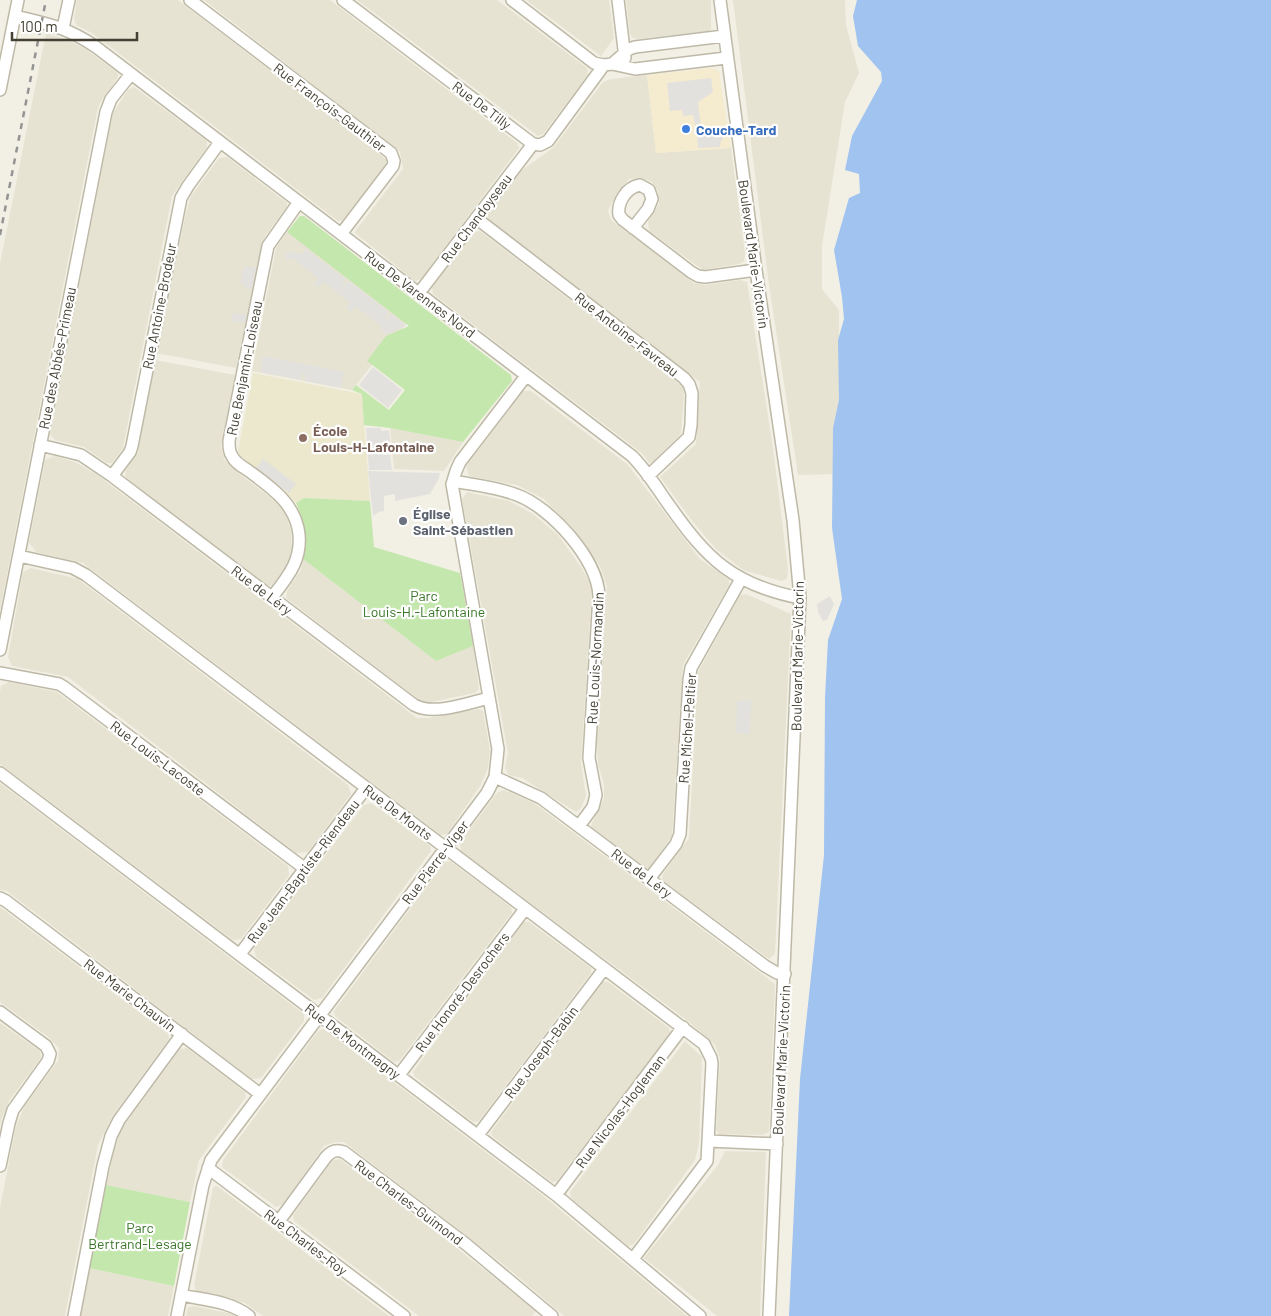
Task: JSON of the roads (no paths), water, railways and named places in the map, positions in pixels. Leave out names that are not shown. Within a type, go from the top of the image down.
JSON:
[{"type":"street","points":[[0,90],[18,0]]},
{"type":"street","points":[[63,28],[69,0]]},
{"type":"street","name":"Rue François-Gauthier","points":[[190,0],[391,153],[394,162],[393,166],[341,234]]},
{"type":"street","name":"Rue De Tilly","points":[[343,0],[533,144]]},
{"type":"street","points":[[512,0],[594,63],[635,69],[726,58]]},
{"type":"street","points":[[618,0],[626,67]]},
{"type":"street","name":"Boulevard Marie-Victorin","points":[[720,0],[726,58],[793,520],[800,598],[769,1316]]},
{"type":"street","name":"Rue De Varennes Nord","points":[[14,16],[63,28],[89,42],[632,456],[699,545],[728,571],[741,580],[767,590],[800,598]]},
{"type":"street","points":[[533,144],[540,145],[548,141],[608,64],[629,49],[724,36]]},
{"type":"street","name":"Rue des Abbés-Primeau","points":[[0,650],[106,112],[111,99],[131,74]]},
{"type":"street","name":"Rue Antoine-Brodeur","points":[[112,476],[130,452],[132,446],[180,203],[188,186],[220,142]]},
{"type":"street","name":"Rue Chandoyseau","points":[[419,293],[533,144]]},
{"type":"street","name":"Rue Benjamin-Loiseau","points":[[272,597],[290,574],[297,558],[299,544],[297,524],[284,500],[232,458],[229,448],[266,253],[271,240],[299,202]]},
{"type":"street","name":"Rue Antoine-Favreau","points":[[476,218],[684,378],[689,384],[692,393],[689,437],[648,476]]},
{"type":"street","points":[[633,228],[698,276],[705,277],[756,270]]},
{"type":"street","name":"Rue Pierre-Viger","points":[[176,1316],[208,1168],[216,1153],[487,793],[495,778],[498,749],[453,494],[453,480],[460,462],[526,376]]},
{"type":"street","name":"Rue de Léry","points":[[40,445],[80,455],[112,476],[419,708],[436,710],[489,698]]},
{"type":"street","name":"Rue Louis-Normandin","points":[[453,480],[507,492],[527,499],[561,527],[578,548],[596,576],[599,596],[589,758],[596,796],[593,807],[579,826]]},
{"type":"street","name":"Rue De Monts","points":[[19,556],[79,571],[704,1044],[711,1058],[709,1141],[705,1165],[633,1259]]},
{"type":"street","name":"Rue Michel-Peltier","points":[[649,879],[676,844],[680,834],[688,680],[691,668],[741,580]]},
{"type":"street","name":"Rue Louis-Lacoste","points":[[0,673],[59,684],[64,687],[304,868]]},
{"type":"street","name":"Rue De Montmagny","points":[[0,773],[556,1195],[700,1316]]},
{"type":"street","name":"Rue de Léry","points":[[495,778],[535,794],[765,966],[777,973],[785,974]]},
{"type":"street","name":"Rue Jean-Baptiste-Riendeau","points":[[240,954],[366,788]]},
{"type":"street","name":"Rue Marie Chauvin","points":[[0,898],[260,1094]]},
{"type":"street","name":"Rue Honoré-Desrochers","points":[[399,1075],[525,909]]},
{"type":"street","name":"Rue Joseph-Babin","points":[[478,1135],[604,969]]},
{"type":"street","points":[[0,1012],[46,1046],[50,1054],[48,1062],[13,1110],[0,1166]]},
{"type":"street","name":"Rue Nicolas-Hogleman","points":[[556,1195],[683,1028]]},
{"type":"street","points":[[74,1316],[103,1166],[111,1136],[119,1120],[182,1034]]},
{"type":"street","points":[[709,1141],[777,1144]]},
{"type":"street","name":"Rue Charles-Guimond","points":[[279,1221],[326,1157],[340,1150],[466,1245],[552,1316]]},
{"type":"street","name":"Rue Charles-Roy","points":[[208,1168],[404,1316]]},
{"type":"street","points":[[181,1295],[230,1305],[249,1316]]},
{"type":"water","points":[[857,0],[1271,0],[1271,1316],[789,1316],[800,1079],[824,855],[825,697],[828,640],[842,599],[832,528],[833,428],[839,400],[838,340],[844,319],[834,250],[849,198],[860,193],[859,174],[845,170],[852,136],[882,81],[881,72],[858,46],[853,16]]},
{"type":"railway","points":[[0,235],[46,0]]},
{"type":"place","name":"Couche-Tard","points":[[686,129]]},
{"type":"place","name":"École Louis-H-Lafontaine","points":[[303,438]]},
{"type":"place","name":"Église Saint-Sébastien","points":[[403,521]]},
{"type":"park label","name":"Parc Louis-H.-Lafontaine","points":[[424,604]]},
{"type":"park label","name":"Parc Bertrand-Lesage","points":[[140,1236]]}]
